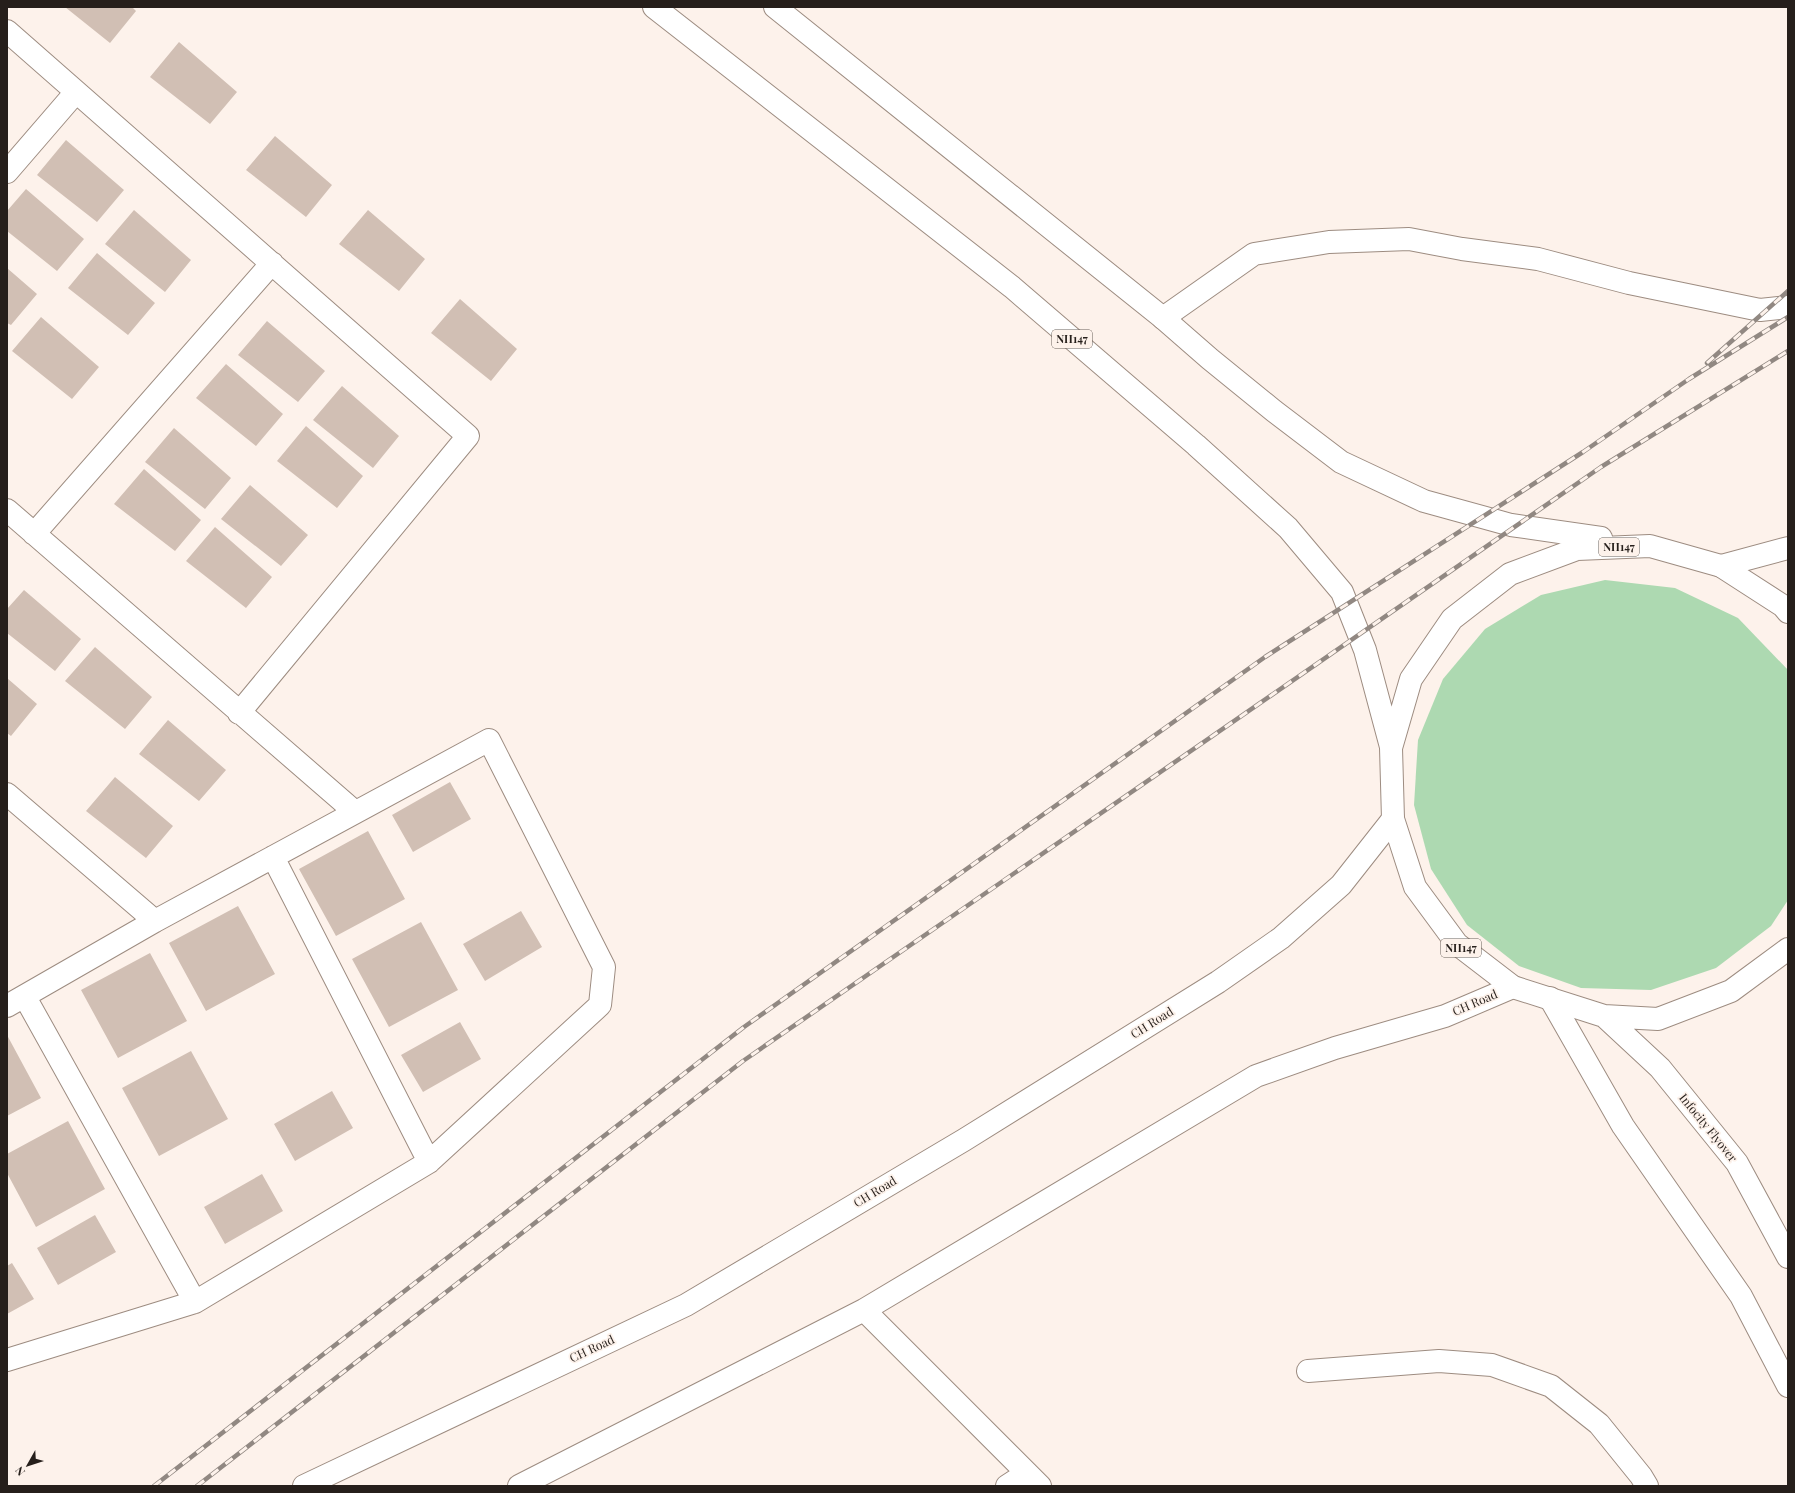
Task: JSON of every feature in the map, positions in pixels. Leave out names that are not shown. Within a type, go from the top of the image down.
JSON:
[{"type":"main road","name":"NH147","points":[[654,7],[1012,288],[1196,445],[1288,528],[1342,592],[1365,650],[1391,748],[1393,819],[1416,887],[1457,944],[1513,987],[1604,1016],[1658,1019],[1732,991],[1788,949]]},
{"type":"main road","name":"NH147","points":[[775,7],[1163,318],[1268,406],[1341,462],[1424,501],[1511,525],[1650,546],[1721,566],[1783,606],[1788,612]]},
{"type":"main road","points":[[7,31],[468,436],[239,713]]},
{"type":"main road","points":[[7,172],[76,92]]},
{"type":"main road","points":[[1163,318],[1254,254],[1329,242],[1408,239],[1462,249],[1538,259],[1629,283],[1760,310],[1788,307]]},
{"type":"main road","points":[[34,534],[272,263]]},
{"type":"main road","points":[[7,510],[239,713],[355,812]]},
{"type":"main road","name":"NH147","points":[[1391,748],[1411,679],[1452,619],[1510,574],[1577,548],[1650,546]]},
{"type":"main road","points":[[1721,566],[1788,548]]},
{"type":"main road","points":[[7,1360],[195,1302],[429,1162],[600,1005],[604,967],[488,740],[155,921],[16,1002],[195,1302]]},
{"type":"main road","points":[[7,794],[155,921]]},
{"type":"main road","name":"CH Road","points":[[304,1486],[686,1305],[970,1136],[1218,982],[1281,938],[1341,885],[1393,819]]},
{"type":"main road","points":[[273,857],[429,1162]]},
{"type":"main road","name":"CH Road","points":[[519,1486],[864,1310],[1256,1076],[1335,1048],[1445,1016],[1513,987]]},
{"type":"main road","points":[[1550,998],[1623,1126],[1740,1296],[1788,1386]]},
{"type":"main road","name":"Infocity Flyover","points":[[1604,1016],[1660,1068],[1737,1163],[1788,1257]]},
{"type":"main road","points":[[864,1310],[1033,1480]]},
{"type":"main road","points":[[1308,1371],[1439,1362],[1492,1365],[1551,1386],[1599,1424],[1641,1476],[1647,1486]]},
{"type":"main road","points":[[1007,1486],[1033,1480]]},
{"type":"green space","points":[[1605,580],[1675,588],[1738,618],[1788,670],[1788,900],[1771,926],[1716,968],[1651,990],[1581,988],[1519,966],[1467,925],[1431,869],[1414,805],[1418,740],[1443,679],[1485,629],[1541,595]]},
{"type":"building","points":[[65,7],[132,7],[136,11],[110,43]]},
{"type":"building","points":[[179,42],[237,92],[210,124],[150,77]]},
{"type":"building","points":[[275,136],[332,185],[306,217],[246,170]]},
{"type":"building","points":[[66,140],[124,190],[97,222],[37,175]]},
{"type":"building","points":[[26,189],[84,239],[57,271],[7,231],[7,211]]},
{"type":"building","points":[[134,210],[191,260],[165,292],[105,244]]},
{"type":"building","points":[[368,210],[425,259],[399,291],[339,244]]},
{"type":"building","points":[[97,253],[155,303],[128,335],[68,288]]},
{"type":"building","points":[[7,268],[37,294],[11,325],[7,323]]},
{"type":"building","points":[[460,299],[517,349],[491,381],[431,333]]},
{"type":"building","points":[[41,317],[99,367],[72,399],[12,351]]},
{"type":"building","points":[[267,321],[325,371],[298,402],[238,355]]},
{"type":"building","points":[[226,364],[283,414],[256,446],[196,398]]},
{"type":"building","points":[[342,386],[399,436],[373,468],[313,420]]},
{"type":"building","points":[[306,426],[363,476],[337,508],[277,461]]},
{"type":"building","points":[[174,428],[231,478],[205,509],[145,462]]},
{"type":"building","points":[[144,469],[201,520],[175,551],[114,504]]},
{"type":"building","points":[[250,485],[308,535],[281,566],[221,519]]},
{"type":"building","points":[[215,527],[272,577],[246,608],[186,561]]},
{"type":"building","points":[[24,590],[81,639],[55,671],[7,633],[7,609]]},
{"type":"building","points":[[95,647],[152,697],[125,729],[65,681]]},
{"type":"building","points":[[7,678],[37,704],[11,736],[7,733]]},
{"type":"building","points":[[168,720],[226,770],[199,801],[139,754]]},
{"type":"building","points":[[115,777],[173,826],[146,858],[86,811]]},
{"type":"building","points":[[450,782],[471,819],[413,852],[392,815]]},
{"type":"building","points":[[368,831],[405,899],[336,936],[299,869]]},
{"type":"building","points":[[238,906],[275,974],[206,1011],[169,943]]},
{"type":"building","points":[[521,911],[542,947],[485,981],[463,944]]},
{"type":"building","points":[[421,922],[458,990],[389,1027],[352,959]]},
{"type":"building","points":[[150,953],[187,1021],[118,1058],[81,990]]},
{"type":"building","points":[[460,1022],[481,1059],[423,1092],[401,1055]]},
{"type":"building","points":[[7,1035],[41,1098],[7,1116]]},
{"type":"building","points":[[191,1051],[228,1119],[159,1156],[122,1088]]},
{"type":"building","points":[[332,1091],[353,1128],[295,1161],[274,1124]]},
{"type":"building","points":[[68,1121],[105,1189],[36,1227],[7,1173],[7,1154]]},
{"type":"building","points":[[262,1174],[283,1211],[225,1244],[204,1207]]},
{"type":"building","points":[[95,1215],[116,1252],[58,1285],[37,1248]]},
{"type":"building","points":[[12,1263],[34,1299],[7,1314],[7,1266]]},
{"type":"railway","points":[[1707,363],[1788,291]]},
{"type":"railway","points":[[154,1486],[744,1027],[1265,657],[1583,452],[1689,379],[1788,317]]},
{"type":"railway","points":[[197,1486],[743,1061],[1601,467],[1788,351]]}]
